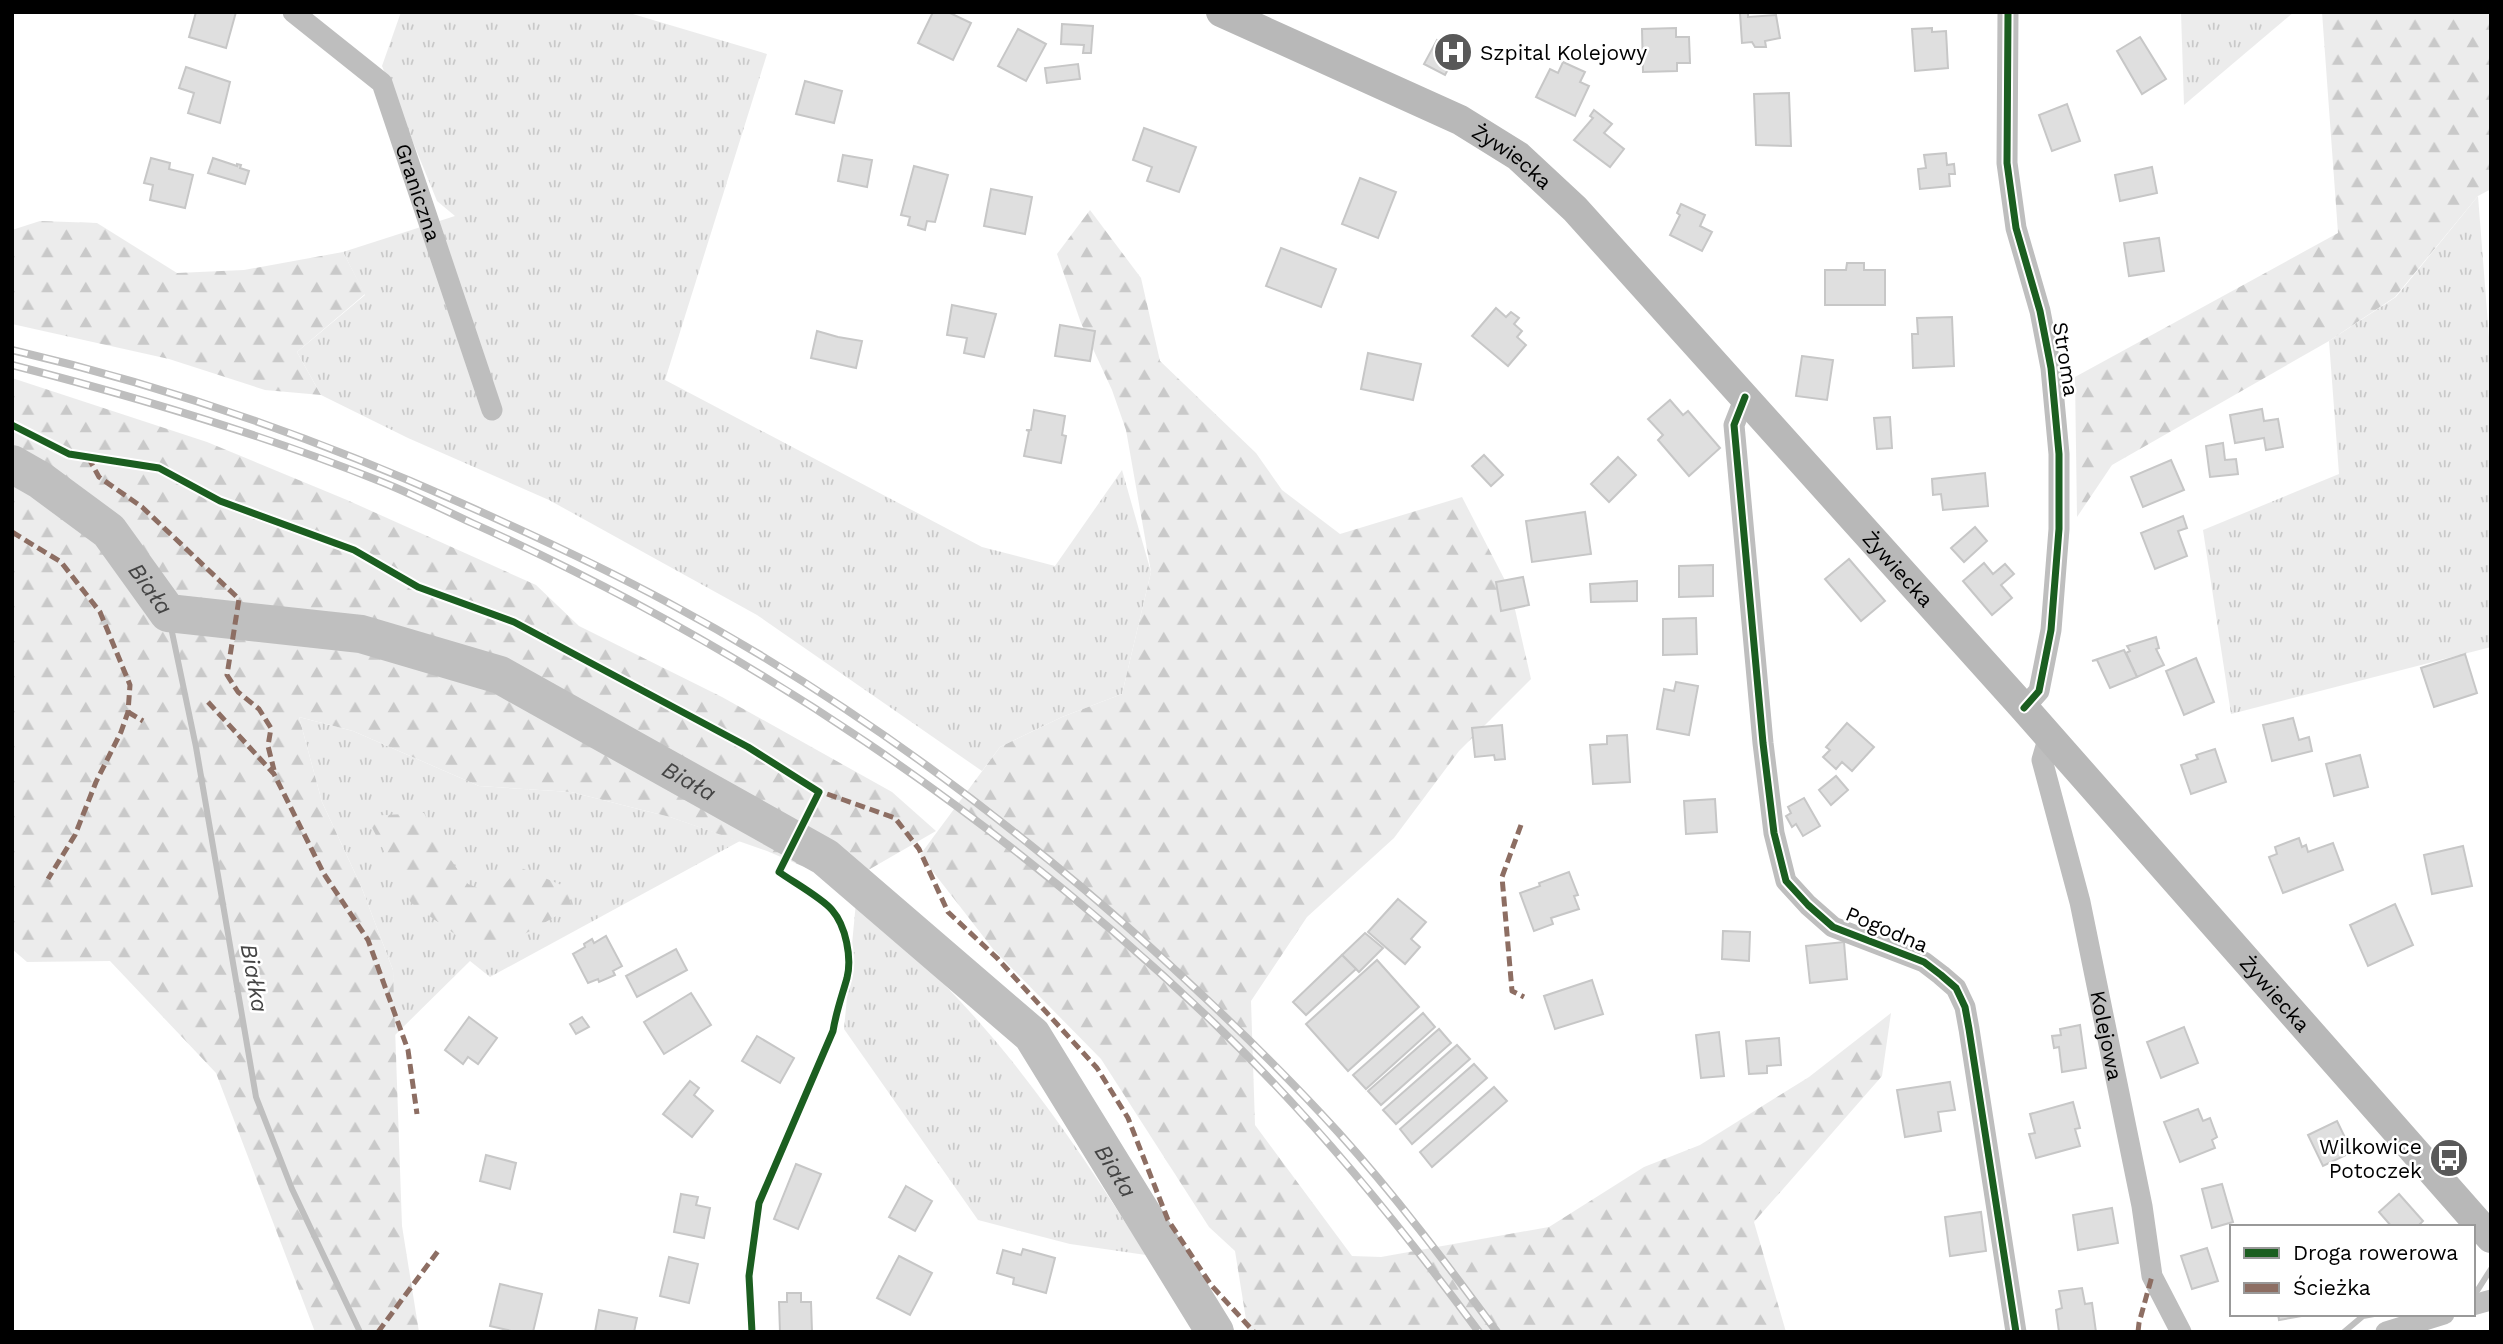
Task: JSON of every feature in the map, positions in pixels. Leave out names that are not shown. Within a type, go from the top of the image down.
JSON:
[{"type":"main road","name":"Żywiecka","points":[[1221,12],[1460,120],[1518,156],[1575,209],[2049,736],[2491,1238]]},
{"type":"street","name":"Graniczna","points":[[293,12],[382,83],[492,410]]},
{"type":"street","name":"Stroma","points":[[2008,12],[2007,163],[2016,228],[2040,311],[2052,368],[2059,454],[2059,529],[2051,630],[2039,691],[2024,708]]},
{"type":"street","name":"Pogodna","points":[[1745,397],[1734,425],[1763,743],[1774,833],[1786,881],[1833,927],[1924,962],[1956,988],[1965,1007],[1969,1029],[2016,1332]]},
{"type":"street","name":"Kolejowa","points":[[2049,736],[2042,760],[2080,902],[2142,1206],[2152,1276],[2181,1332]]},
{"type":"street","points":[[2386,1332],[2438,1316]]},
{"type":"green space","points":[[401,12],[626,12],[767,54],[665,380],[982,547],[1055,566],[1122,470],[1151,572],[1122,694],[1062,717],[1000,747],[982,771],[757,615],[549,500],[408,438],[321,395],[297,352],[365,295],[343,252],[455,216],[437,201],[382,66]]},
{"type":"green space","points":[[2181,12],[2294,12],[2184,105]]},
{"type":"green space","points":[[2322,12],[2491,12],[2491,189],[2478,196],[2395,297],[2329,341],[2112,465],[2077,517],[2075,377],[2338,233]]},
{"type":"green space","points":[[2478,196],[2491,363],[2491,647],[2231,714],[2203,530],[2339,474],[2329,341],[2396,297]]},
{"type":"green space","points":[[1090,210],[1141,278],[1160,361],[1256,453],[1282,490],[1340,534],[1462,497],[1511,592],[1531,679],[1459,751],[1394,838],[1307,917],[1251,1001],[1255,1125],[1352,1256],[1381,1257],[1549,1227],[1644,1167],[1700,1145],[1809,1077],[1891,1013],[1882,1076],[1754,1222],[1786,1332],[1248,1332],[1235,1251],[1209,1227],[1101,1059],[993,949],[920,855],[1000,747],[1062,717],[1122,694],[1151,572],[1126,430],[1112,390],[1081,323],[1057,254]]},
{"type":"green space","points":[[40,221],[97,223],[177,273],[244,270],[343,252],[365,294],[297,352],[321,395],[265,390],[169,359],[12,324],[12,230]]},
{"type":"green space","points":[[12,378],[207,442],[347,500],[536,585],[579,626],[722,697],[892,792],[936,831],[844,884],[767,851],[670,817],[571,792],[479,786],[353,731],[299,717],[322,802],[361,886],[393,970],[402,1226],[419,1332],[315,1332],[216,1073],[110,961],[27,962],[12,949]]},
{"type":"green space","points":[[299,717],[353,731],[479,786],[571,792],[670,817],[740,841],[490,977],[470,961],[394,1036],[393,970],[361,886],[322,802]]},
{"type":"green space","points":[[424,813],[446,853],[468,884],[496,895],[519,867],[566,887],[572,907],[500,948],[466,942],[411,903],[366,816]]},
{"type":"green space","points":[[856,902],[948,988],[1012,1061],[1082,1156],[1146,1255],[1070,1244],[978,1220],[844,1029]]},
{"type":"building","points":[[196,12],[236,12],[226,48],[189,37]]},
{"type":"building","points":[[933,12],[948,12],[971,23],[953,60],[918,43]]},
{"type":"building","points":[[1748,12],[1748,17],[1776,15],[1780,38],[1765,41],[1766,47],[1755,47],[1752,42],[1742,43],[1740,13]]},
{"type":"building","points":[[1062,24],[1093,26],[1091,53],[1083,53],[1084,45],[1061,44]]},
{"type":"building","points":[[1676,28],[1676,37],[1689,37],[1690,63],[1677,63],[1677,71],[1643,72],[1642,29]]},
{"type":"building","points":[[1932,28],[1932,32],[1946,31],[1948,68],[1915,71],[1912,29]]},
{"type":"building","points":[[1018,29],[1046,44],[1026,81],[998,66]]},
{"type":"building","points":[[2140,37],[2166,79],[2142,94],[2117,51]]},
{"type":"building","points":[[1437,40],[1458,51],[1445,75],[1424,64]]},
{"type":"building","points":[[1563,62],[1585,72],[1580,82],[1589,86],[1575,116],[1536,97],[1550,69],[1558,73]]},
{"type":"building","points":[[1078,64],[1080,79],[1047,83],[1045,68]]},
{"type":"building","points":[[186,67],[230,82],[220,123],[188,113],[194,93],[179,88]]},
{"type":"building","points":[[805,81],[842,91],[834,123],[796,114]]},
{"type":"building","points":[[1789,93],[1791,146],[1756,145],[1754,94]]},
{"type":"building","points":[[2067,104],[2080,141],[2052,151],[2039,115]]},
{"type":"building","points":[[1594,110],[1612,124],[1604,133],[1624,149],[1610,167],[1574,140],[1593,118],[1590,116]]},
{"type":"building","points":[[1144,128],[1196,147],[1179,192],[1147,181],[1152,167],[1133,160]]},
{"type":"building","points":[[1946,153],[1947,165],[1954,164],[1955,174],[1949,174],[1950,186],[1920,189],[1918,169],[1926,168],[1924,155]]},
{"type":"building","points":[[843,155],[872,160],[867,187],[838,181]]},
{"type":"building","points":[[151,158],[170,163],[169,169],[193,175],[185,208],[150,200],[153,185],[144,183]]},
{"type":"building","points":[[213,158],[241,165],[240,168],[249,171],[245,184],[208,173]]},
{"type":"building","points":[[914,166],[948,175],[935,222],[927,221],[925,230],[908,225],[910,217],[901,215]]},
{"type":"building","points":[[2152,167],[2157,193],[2120,201],[2115,175]]},
{"type":"building","points":[[1360,178],[1396,192],[1378,238],[1342,224]]},
{"type":"building","points":[[991,189],[1032,197],[1025,234],[984,226]]},
{"type":"building","points":[[1681,204],[1705,215],[1700,226],[1712,232],[1702,251],[1670,235],[1680,215],[1677,213]]},
{"type":"building","points":[[2159,238],[2164,271],[2129,276],[2124,243]]},
{"type":"building","points":[[1281,248],[1336,269],[1321,307],[1266,286]]},
{"type":"building","points":[[1847,263],[1864,263],[1864,270],[1885,270],[1885,305],[1825,305],[1825,270],[1846,270]]},
{"type":"building","points":[[952,305],[996,314],[984,357],[964,353],[967,338],[947,335]]},
{"type":"building","points":[[1496,308],[1506,317],[1511,312],[1519,318],[1514,324],[1522,331],[1517,337],[1526,345],[1508,366],[1472,336]]},
{"type":"building","points":[[1952,317],[1954,366],[1913,368],[1912,334],[1918,334],[1917,318]]},
{"type":"building","points":[[1060,325],[1095,331],[1090,361],[1055,356]]},
{"type":"building","points":[[817,331],[862,341],[856,368],[811,358]]},
{"type":"building","points":[[1368,353],[1421,364],[1413,400],[1361,389]]},
{"type":"building","points":[[1802,356],[1833,360],[1827,400],[1796,396]]},
{"type":"building","points":[[1670,400],[1683,415],[1688,411],[1720,448],[1689,476],[1658,440],[1663,435],[1648,419]]},
{"type":"building","points":[[2262,409],[2264,421],[2278,419],[2283,447],[2266,450],[2264,438],[2235,443],[2230,415]]},
{"type":"building","points":[[1034,410],[1065,416],[1062,435],[1066,436],[1061,463],[1024,456],[1029,431],[1026,430],[1031,430]]},
{"type":"building","points":[[1890,417],[1892,448],[1877,449],[1874,418]]},
{"type":"building","points":[[2223,443],[2225,460],[2236,459],[2238,474],[2210,477],[2206,446]]},
{"type":"building","points":[[1484,455],[1503,475],[1491,486],[1472,466]]},
{"type":"building","points":[[1618,457],[1636,475],[1609,502],[1591,484]]},
{"type":"building","points":[[2171,460],[2184,490],[2143,507],[2131,477]]},
{"type":"building","points":[[1985,473],[1988,506],[1943,510],[1941,494],[1933,495],[1932,479]]},
{"type":"building","points":[[1585,512],[1591,554],[1532,562],[1526,521]]},
{"type":"building","points":[[2183,516],[2187,528],[2178,531],[2187,556],[2155,569],[2141,533]]},
{"type":"building","points":[[1975,527],[1987,541],[1964,562],[1951,548]]},
{"type":"building","points":[[1849,559],[1885,601],[1861,621],[1825,579]]},
{"type":"building","points":[[1984,563],[1993,574],[2005,564],[2014,574],[2001,585],[2012,598],[1992,615],[1963,581]]},
{"type":"building","points":[[1713,565],[1713,596],[1679,597],[1679,566]]},
{"type":"building","points":[[1523,577],[1529,605],[1501,611],[1496,582]]},
{"type":"building","points":[[1637,581],[1637,601],[1591,602],[1590,584]]},
{"type":"building","points":[[1696,618],[1697,654],[1663,655],[1663,619]]},
{"type":"building","points":[[2156,637],[2159,648],[2156,649],[2164,665],[2137,677],[2126,653],[2130,651],[2127,646]]},
{"type":"building","points":[[2124,650],[2137,677],[2110,688],[2097,660],[2092,661]]},
{"type":"building","points":[[2465,654],[2477,693],[2434,707],[2421,668]]},
{"type":"building","points":[[2196,658],[2214,702],[2184,715],[2166,671]]},
{"type":"building","points":[[1676,682],[1698,686],[1689,735],[1657,729],[1664,689],[1674,691]]},
{"type":"building","points":[[2293,718],[2299,740],[2309,737],[2312,751],[2272,761],[2263,725]]},
{"type":"building","points":[[1847,723],[1874,747],[1852,771],[1842,762],[1836,769],[1823,757],[1830,750],[1826,747]]},
{"type":"building","points":[[1502,725],[1505,759],[1495,760],[1494,755],[1475,757],[1472,728]]},
{"type":"building","points":[[1627,735],[1630,782],[1593,784],[1590,745],[1607,744],[1607,736]]},
{"type":"building","points":[[2215,749],[2226,782],[2191,794],[2181,765],[2198,759],[2196,755]]},
{"type":"building","points":[[2360,755],[2368,787],[2334,796],[2326,764]]},
{"type":"building","points":[[1836,776],[1848,790],[1831,805],[1819,790]]},
{"type":"building","points":[[1804,798],[1820,826],[1803,836],[1796,824],[1792,827],[1786,816],[1791,813],[1788,807]]},
{"type":"building","points":[[1715,799],[1717,832],[1686,834],[1684,801]]},
{"type":"building","points":[[2299,838],[2302,847],[2306,845],[2308,852],[2333,843],[2343,870],[2283,893],[2269,857],[2277,854],[2275,847]]},
{"type":"building","points":[[2463,846],[2472,886],[2432,894],[2424,855]]},
{"type":"building","points":[[1569,872],[1578,895],[1574,896],[1579,909],[1551,918],[1553,924],[1534,931],[1520,893]]},
{"type":"building","points":[[1398,899],[1426,922],[1411,939],[1420,947],[1405,964],[1368,932]]},
{"type":"building","points":[[2395,904],[2413,945],[2368,966],[2350,925]]},
{"type":"building","points":[[1723,931],[1750,932],[1749,961],[1722,959]]},
{"type":"building","points":[[1365,933],[1383,948],[1359,972],[1342,955]]},
{"type":"building","points":[[606,936],[622,966],[613,971],[615,975],[599,982],[598,979],[588,983],[573,954],[592,939],[594,943]]},
{"type":"building","points":[[1844,942],[1847,979],[1810,983],[1806,946]]},
{"type":"building","points":[[676,949],[687,970],[637,997],[626,976]]},
{"type":"building","points":[[1342,955],[1356,969],[1306,1015],[1293,1002]]},
{"type":"building","points":[[1377,960],[1419,1007],[1348,1071],[1306,1024]]},
{"type":"building","points":[[1592,980],[1603,1014],[1555,1029],[1544,996]]},
{"type":"building","points":[[691,993],[711,1025],[664,1054],[644,1022]]},
{"type":"building","points":[[1423,1013],[1435,1027],[1366,1089],[1353,1075]]},
{"type":"building","points":[[469,1017],[497,1038],[478,1064],[468,1057],[463,1064],[445,1050]]},
{"type":"building","points":[[582,1017],[589,1027],[576,1034],[570,1024]]},
{"type":"building","points":[[2080,1025],[2086,1068],[2062,1072],[2059,1047],[2054,1048],[2052,1036],[2061,1035],[2060,1029]]},
{"type":"building","points":[[2184,1027],[2198,1063],[2161,1078],[2147,1042]]},
{"type":"building","points":[[1439,1029],[1451,1043],[1381,1105],[1368,1091]]},
{"type":"building","points":[[1719,1032],[1724,1076],[1701,1078],[1696,1035]]},
{"type":"building","points":[[757,1036],[794,1058],[780,1083],[742,1061]]},
{"type":"building","points":[[1779,1038],[1781,1065],[1767,1066],[1767,1073],[1749,1074],[1746,1041]]},
{"type":"building","points":[[1457,1045],[1470,1059],[1396,1124],[1383,1110]]},
{"type":"building","points":[[1474,1064],[1487,1078],[1412,1144],[1400,1129]]},
{"type":"building","points":[[690,1081],[699,1088],[694,1095],[713,1111],[692,1137],[663,1114]]},
{"type":"building","points":[[1950,1082],[1955,1110],[1938,1112],[1941,1131],[1905,1137],[1897,1090]]},
{"type":"building","points":[[1494,1087],[1507,1101],[1432,1167],[1420,1152]]},
{"type":"building","points":[[2073,1102],[2080,1128],[2075,1129],[2080,1146],[2036,1158],[2029,1134],[2035,1133],[2030,1114]]},
{"type":"building","points":[[2198,1109],[2203,1121],[2210,1118],[2217,1137],[2212,1140],[2215,1148],[2180,1162],[2164,1122]]},
{"type":"building","points":[[2337,1121],[2352,1152],[2323,1166],[2308,1135]]},
{"type":"building","points":[[486,1155],[516,1163],[510,1189],[480,1181]]},
{"type":"building","points":[[796,1164],[821,1174],[798,1229],[774,1219]]},
{"type":"building","points":[[2222,1184],[2233,1222],[2212,1228],[2202,1189]]},
{"type":"building","points":[[906,1186],[932,1201],[915,1231],[889,1217]]},
{"type":"building","points":[[681,1194],[698,1197],[696,1205],[710,1208],[704,1238],[674,1232]]},
{"type":"building","points":[[2399,1194],[2423,1221],[2419,1225],[2390,1225],[2379,1212]]},
{"type":"building","points":[[2112,1208],[2118,1243],[2078,1250],[2073,1215]]},
{"type":"building","points":[[1981,1212],[1986,1251],[1950,1256],[1945,1217]]},
{"type":"building","points":[[2207,1248],[2218,1281],[2192,1289],[2181,1256]]},
{"type":"building","points":[[1023,1249],[1055,1258],[1046,1293],[1013,1284],[1014,1278],[997,1273],[1003,1250],[1021,1255]]},
{"type":"building","points":[[899,1256],[932,1273],[910,1315],[877,1298]]},
{"type":"building","points":[[669,1257],[698,1264],[689,1303],[660,1296]]},
{"type":"building","points":[[500,1284],[542,1294],[533,1332],[516,1332],[490,1326]]},
{"type":"building","points":[[2082,1288],[2085,1304],[2092,1303],[2096,1332],[2059,1332],[2056,1310],[2062,1308],[2059,1291]]},
{"type":"building","points":[[787,1293],[801,1293],[801,1302],[811,1302],[812,1332],[780,1332],[779,1302],[787,1302]]},
{"type":"building","points":[[599,1310],[637,1318],[634,1332],[595,1332]]},
{"type":"building","points":[[2278,1316],[2302,1316],[2279,1320]]},
{"type":"waterway","name":"Biała","points":[[12,464],[40,480],[109,531],[168,613],[361,634],[500,675],[825,857],[1032,1035],[1215,1332]]},
{"type":"waterway","name":"Białka","points":[[168,613],[196,747],[256,1097],[292,1189],[360,1332]]},
{"type":"waterway","points":[[2475,1291],[2491,1269]]},
{"type":"waterway","points":[[2344,1332],[2363,1316]]},
{"type":"railway","points":[[12,350],[184,397],[296,436],[406,479],[591,563],[732,638],[795,676],[918,759],[978,804],[1093,897],[1222,1013],[1292,1083],[1380,1180],[1497,1332]]},
{"type":"railway","points":[[12,365],[152,403],[245,432],[404,491],[574,571],[674,624],[771,681],[865,742],[1046,875],[1132,948],[1215,1024],[1321,1134],[1418,1252],[1479,1332]]},
{"type":"marked path","points":[[88,457],[99,477],[142,507],[239,599],[227,675],[238,692],[259,709],[271,728],[268,746],[274,770]]},
{"type":"marked path","points":[[12,532],[61,562],[100,612],[130,685],[128,712],[121,732],[96,782],[75,835],[48,879]]},
{"type":"marked path","points":[[208,702],[274,774],[324,874],[368,940],[408,1050],[417,1114]]},
{"type":"marked path","points":[[128,712],[143,721]]},
{"type":"marked path","points":[[813,789],[895,818],[919,849],[948,912],[997,958],[1097,1068],[1128,1118],[1168,1220],[1211,1285],[1254,1332]]},
{"type":"marked path","points":[[1521,825],[1502,877],[1512,991],[1524,997]]},
{"type":"marked path","points":[[378,1332],[438,1251]]},
{"type":"marked path","points":[[2138,1332],[2152,1276]]},
{"type":"cycle path","points":[[2008,12],[2007,163],[2016,228],[2040,311],[2051,368],[2059,454],[2059,529],[2051,630],[2039,691],[2024,708]]},
{"type":"cycle path","points":[[1745,397],[1734,425],[1763,743],[1774,833],[1786,881],[1833,927],[1924,962],[1956,988],[1965,1007],[1969,1029],[2016,1332]]},
{"type":"cycle path","points":[[12,425],[69,454],[159,468],[220,501],[354,550],[418,587],[514,622],[748,747],[819,792],[779,872],[821,900],[837,917],[847,942],[848,970],[833,1031],[759,1203],[749,1276],[752,1332]]},
{"type":"place","name":"Szpital Kolejowy","points":[[1453,52]]},
{"type":"place","name":"Wilkowice Potoczek","points":[[2449,1158]]}]
